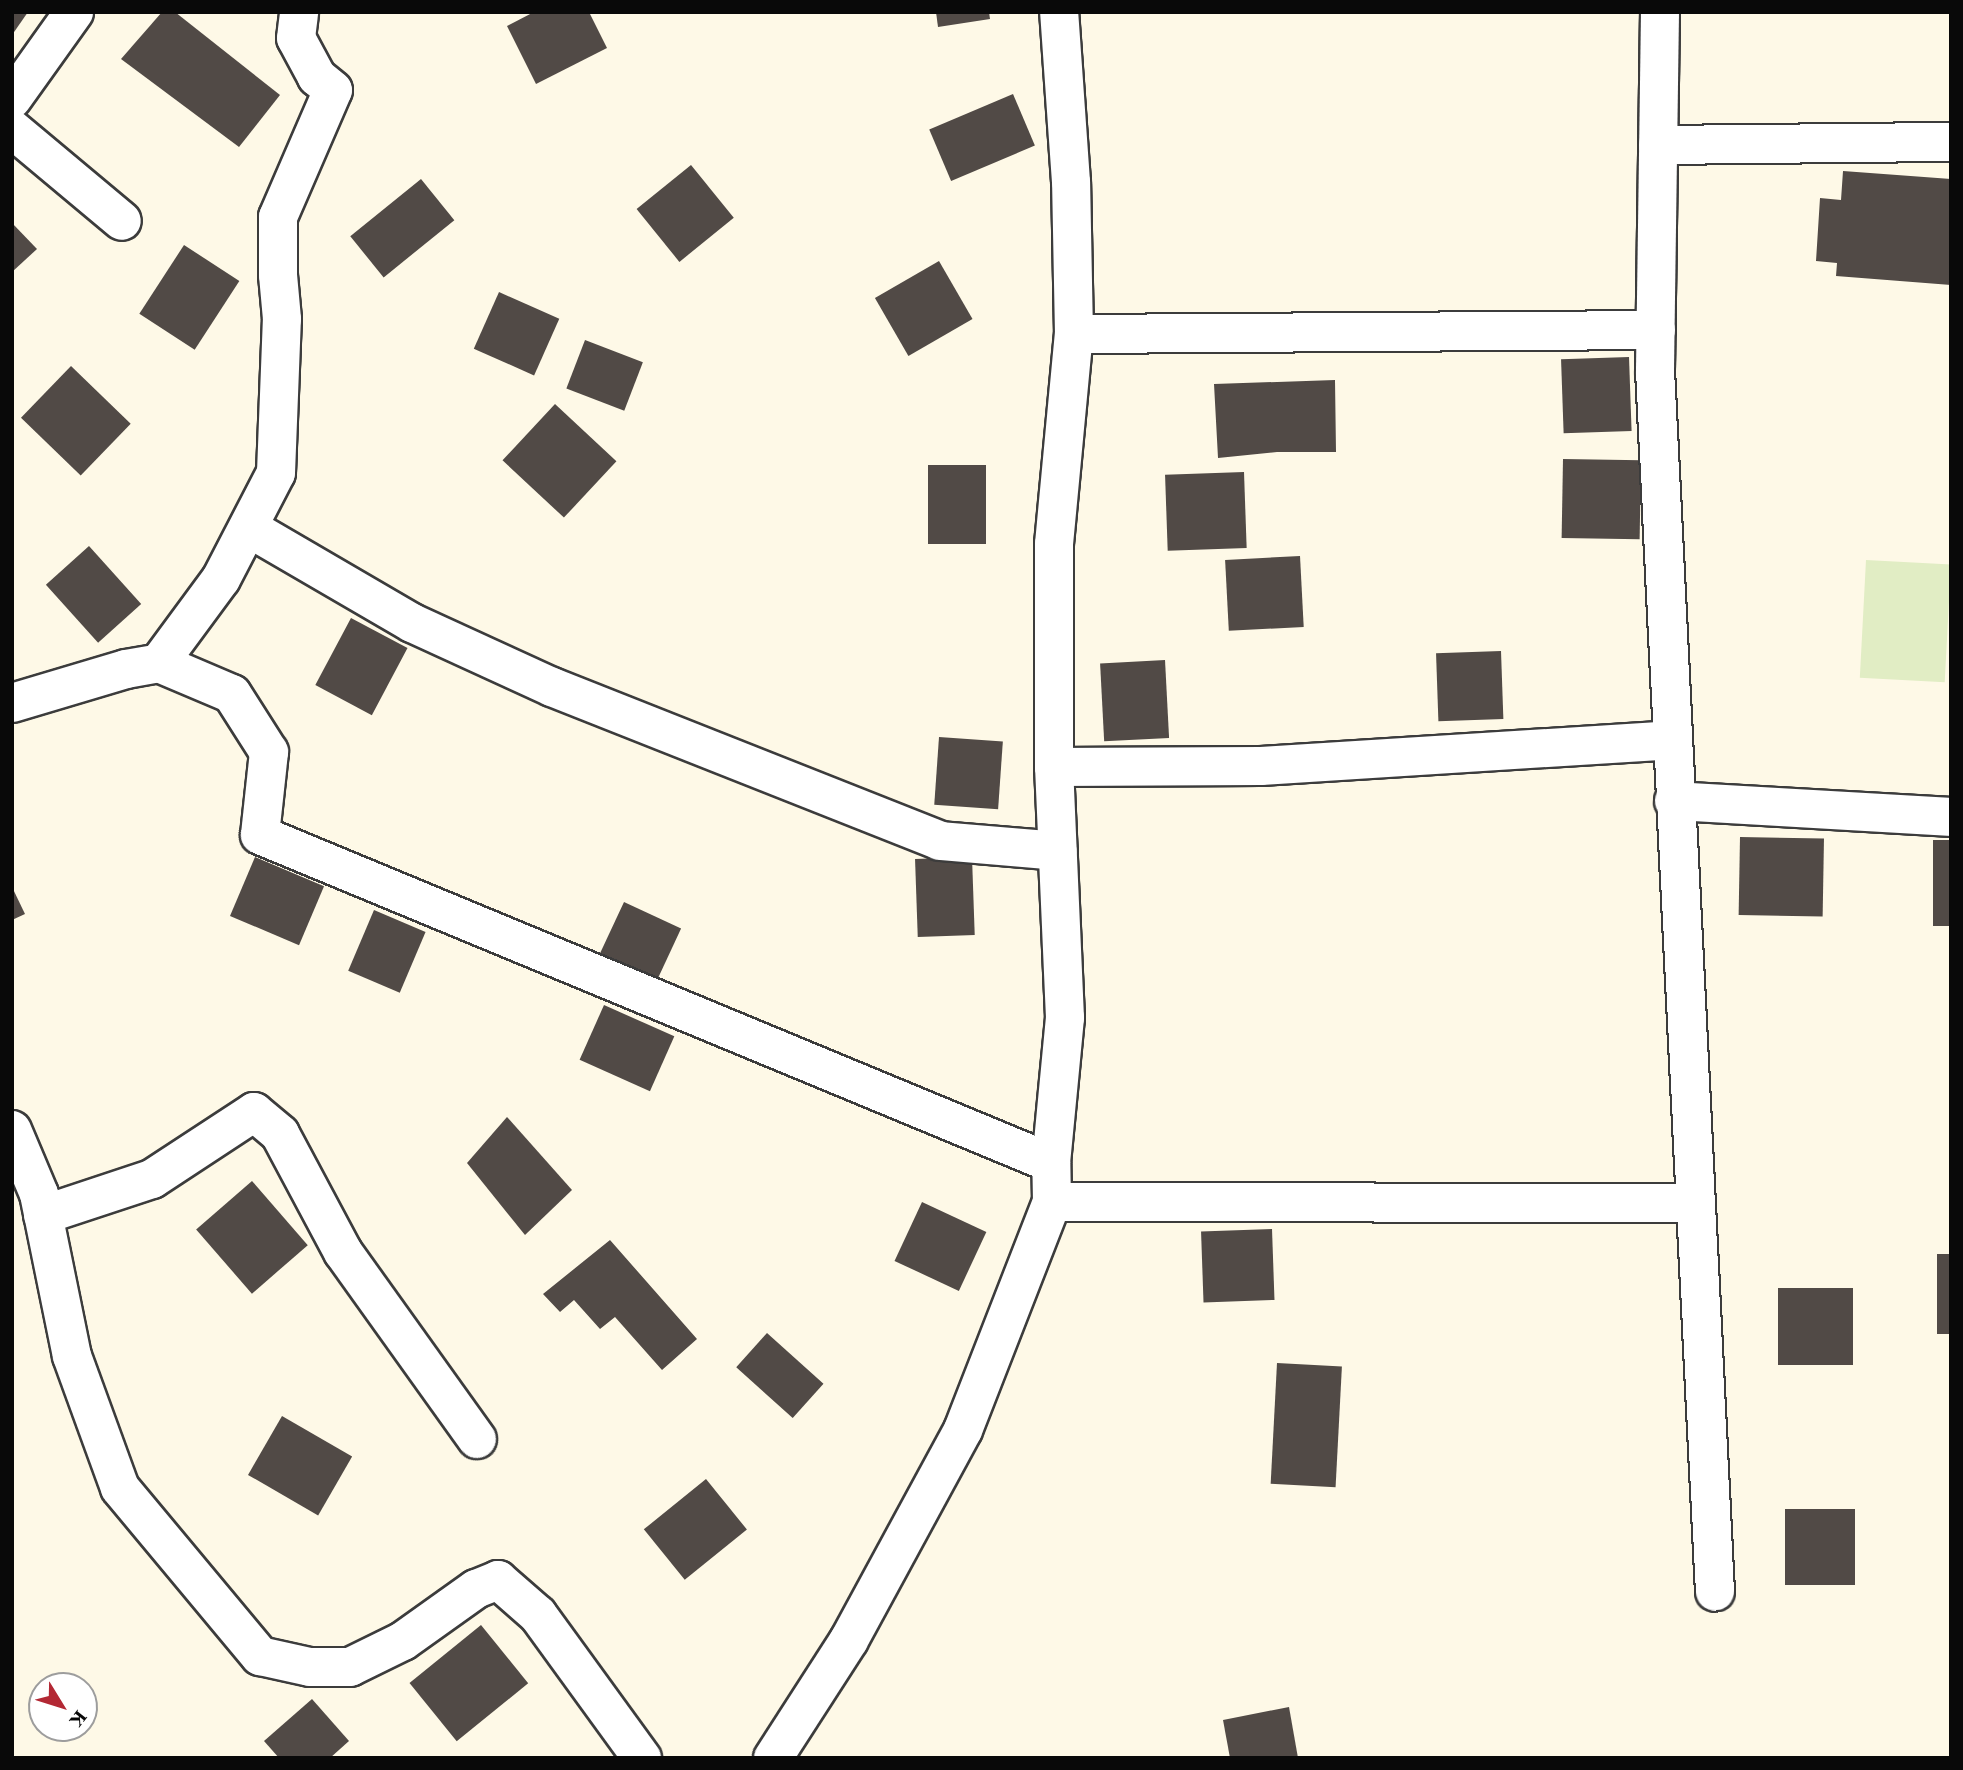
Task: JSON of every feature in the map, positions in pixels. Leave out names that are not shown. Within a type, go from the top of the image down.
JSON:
[{"type":"street","points":[[12,99],[74,12]]},
{"type":"street","points":[[159,663],[221,579],[275,473],[282,319],[278,275],[278,217],[333,90],[317,77],[296,38],[299,12]]},
{"type":"street","points":[[773,1758],[849,1640],[963,1430],[1052,1202],[1051,1163],[1065,1018],[1054,767],[1054,544],[1074,334],[1072,182],[1059,12]]},
{"type":"street","points":[[1660,12],[1656,330],[1671,740],[1715,1592]]},
{"type":"street","points":[[12,129],[122,221]]},
{"type":"street","points":[[1658,145],[1951,142]]},
{"type":"street","points":[[1074,334],[1656,330]]},
{"type":"street","points":[[249,528],[412,623],[552,687],[940,841],[1058,851]]},
{"type":"street","points":[[12,703],[126,669],[159,663],[232,694],[269,752],[260,835],[1051,1163]]},
{"type":"street","points":[[1054,767],[1261,766],[1671,740]]},
{"type":"street","points":[[1674,800],[1951,817]]},
{"type":"street","points":[[43,1215],[152,1179],[254,1112],[280,1134],[343,1252],[477,1439]]},
{"type":"street","points":[[12,1130],[39,1194],[72,1356],[120,1488],[260,1656],[310,1667],[350,1667],[403,1641],[476,1589],[498,1580],[538,1615],[642,1758]]},
{"type":"street","points":[[1052,1202],[1695,1203]]},
{"type":"green space","points":[[1866,560],[1951,564],[1945,682],[1860,678]]},
{"type":"building","points":[[12,12],[28,12],[12,35]]},
{"type":"building","points":[[162,12],[175,12],[280,95],[239,147],[121,59]]},
{"type":"building","points":[[534,12],[589,12],[607,48],[536,84],[507,26]]},
{"type":"building","points":[[936,12],[989,12],[990,19],[938,27]]},
{"type":"building","points":[[1013,94],[1035,146],[951,181],[929,130]]},
{"type":"building","points":[[691,165],[734,218],[679,262],[637,209]]},
{"type":"building","points":[[1843,171],[1951,179],[1951,285],[1836,276],[1837,263],[1816,261],[1820,198],[1841,200]]},
{"type":"building","points":[[421,179],[454,220],[384,277],[350,236]]},
{"type":"building","points":[[12,223],[37,249],[12,272]]},
{"type":"building","points":[[184,245],[239,281],[195,350],[139,314]]},
{"type":"building","points":[[939,261],[972,319],[908,356],[875,298]]},
{"type":"building","points":[[499,292],[559,319],[534,375],[474,349]]},
{"type":"building","points":[[585,340],[643,362],[624,411],[566,389]]},
{"type":"building","points":[[1629,357],[1632,431],[1564,433],[1561,359]]},
{"type":"building","points":[[71,366],[131,424],[81,475],[21,418]]},
{"type":"building","points":[[1335,380],[1336,452],[1277,452],[1218,458],[1214,384]]},
{"type":"building","points":[[555,404],[616,461],[564,518],[502,460]]},
{"type":"building","points":[[1563,459],[1641,460],[1640,539],[1562,538]]},
{"type":"building","points":[[928,465],[986,465],[986,544],[928,544]]},
{"type":"building","points":[[1244,472],[1247,548],[1168,551],[1165,475]]},
{"type":"building","points":[[89,546],[141,604],[98,643],[46,585]]},
{"type":"building","points":[[1300,556],[1304,627],[1229,631],[1225,560]]},
{"type":"building","points":[[351,618],[408,648],[372,715],[315,685]]},
{"type":"building","points":[[1501,651],[1503,719],[1438,721],[1436,653]]},
{"type":"building","points":[[1165,660],[1169,738],[1104,741],[1100,663]]},
{"type":"building","points":[[939,737],[1003,741],[998,809],[934,805]]},
{"type":"building","points":[[1740,837],[1824,838],[1823,916],[1739,915]]},
{"type":"building","points":[[1933,840],[1951,840],[1951,926],[1933,926]]},
{"type":"building","points":[[255,857],[324,886],[299,945],[230,916]]},
{"type":"building","points":[[972,857],[975,935],[918,937],[915,859]]},
{"type":"building","points":[[12,887],[25,914],[12,920]]},
{"type":"building","points":[[624,902],[681,929],[654,986],[597,959]]},
{"type":"building","points":[[374,910],[426,932],[400,993],[348,971]]},
{"type":"building","points":[[604,1005],[674,1036],[650,1091],[580,1060]]},
{"type":"building","points":[[507,1117],[572,1190],[525,1235],[467,1163]]},
{"type":"building","points":[[252,1181],[308,1245],[252,1294],[196,1230]]},
{"type":"building","points":[[922,1202],[986,1232],[959,1291],[895,1261]]},
{"type":"building","points":[[1272,1229],[1274,1300],[1204,1302],[1201,1231]]},
{"type":"building","points":[[610,1240],[697,1339],[662,1370],[615,1317],[600,1329],[574,1300],[560,1312],[543,1294]]},
{"type":"building","points":[[1937,1254],[1951,1254],[1951,1334],[1937,1334]]},
{"type":"building","points":[[1778,1288],[1853,1288],[1853,1365],[1778,1365]]},
{"type":"building","points":[[767,1333],[823,1384],[793,1418],[736,1367]]},
{"type":"building","points":[[1277,1363],[1342,1366],[1336,1487],[1271,1484]]},
{"type":"building","points":[[282,1416],[352,1456],[318,1515],[248,1475]]},
{"type":"building","points":[[706,1479],[747,1530],[685,1580],[644,1529]]},
{"type":"building","points":[[1785,1509],[1855,1509],[1855,1585],[1785,1585]]},
{"type":"building","points":[[481,1625],[528,1683],[457,1741],[410,1683]]},
{"type":"building","points":[[312,1699],[349,1741],[330,1758],[279,1758],[264,1741]]},
{"type":"building","points":[[1289,1707],[1298,1758],[1230,1758],[1223,1720]]}]
